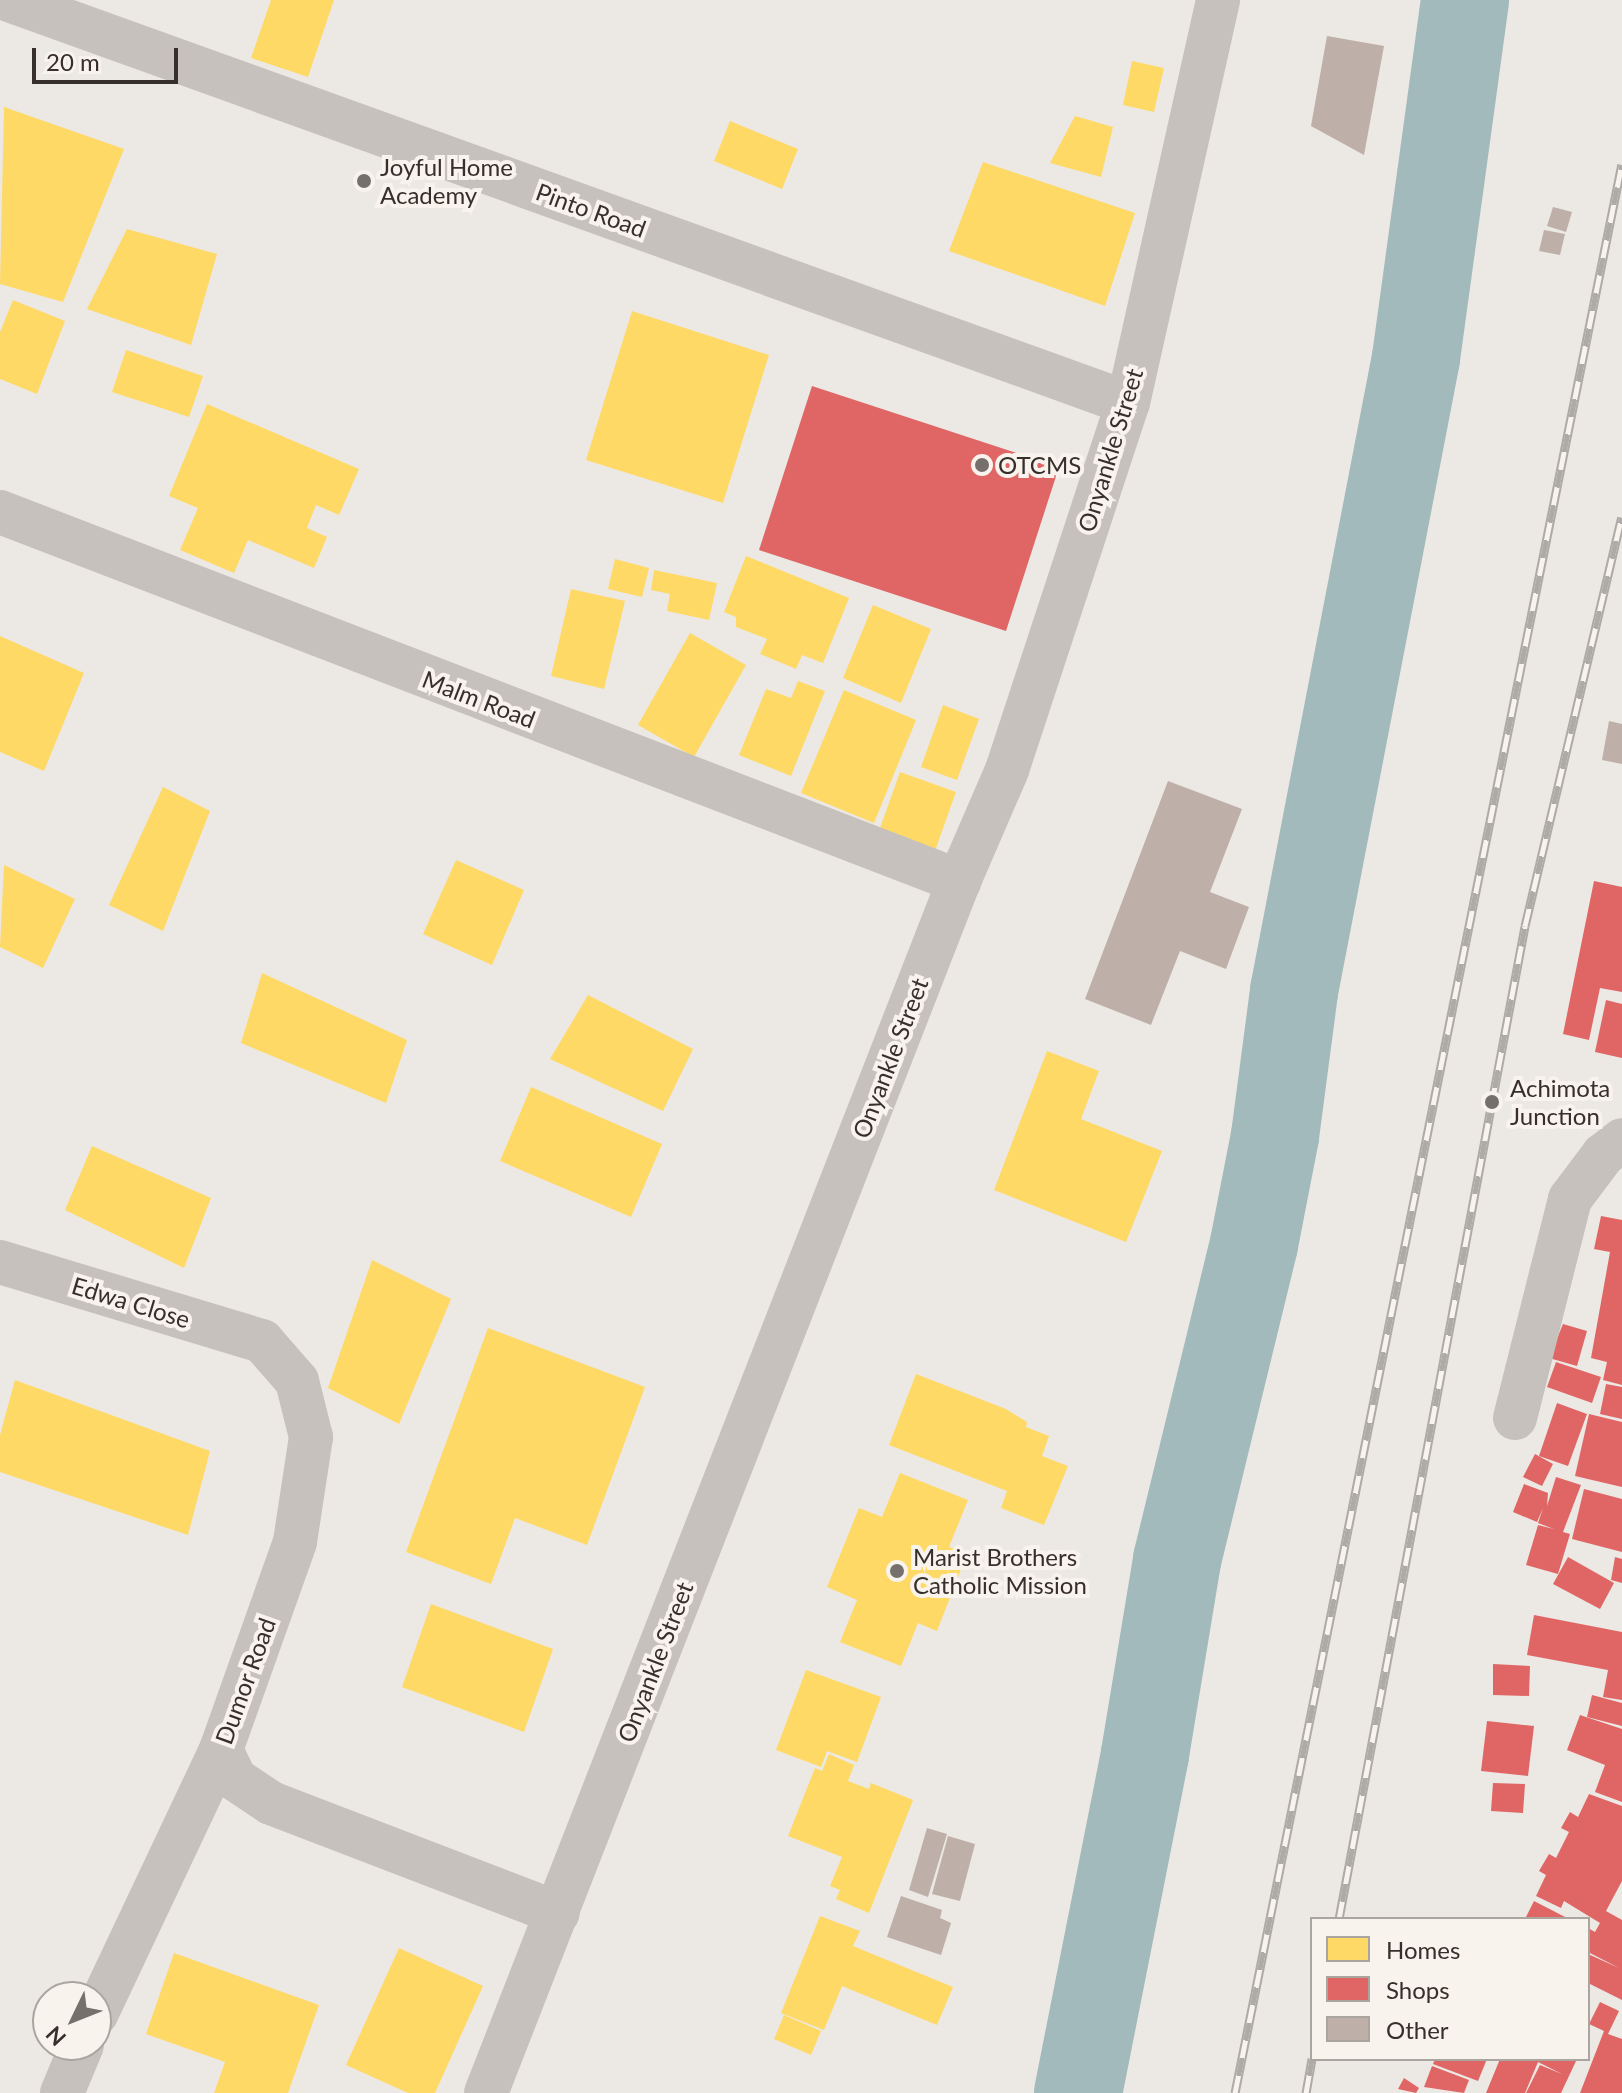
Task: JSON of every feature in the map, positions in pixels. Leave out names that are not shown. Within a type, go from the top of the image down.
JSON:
[{"type":"street","name":"Pinto Road","points":[[9,0],[1128,403]]},
{"type":"street","name":"Onyankle Street","points":[[486,2093],[959,881],[1007,770],[1128,403],[1218,0]]},
{"type":"street","name":"Malm Road","points":[[0,512],[959,881]]},
{"type":"street","points":[[1515,1418],[1570,1199],[1603,1155],[1622,1140]]},
{"type":"street","name":"Edwa Close","points":[[0,1262],[262,1341]]},
{"type":"street","name":"Dumor Road","points":[[112,1981],[221,1750],[295,1542],[311,1437],[297,1381],[262,1341]]},
{"type":"street","points":[[221,1750],[235,1779],[271,1803],[558,1913]]},
{"type":"street","points":[[62,2093],[75,2061]]},
{"type":"building: Homes","points":[[271,0],[334,0],[308,77],[251,58]]},
{"type":"building: Homes","points":[[1132,61],[1164,68],[1154,112],[1123,105]]},
{"type":"building: Homes","points":[[4,107],[124,149],[63,302],[0,284]]},
{"type":"building: Homes","points":[[1075,116],[1113,127],[1101,177],[1050,163]]},
{"type":"building: Homes","points":[[730,121],[798,149],[782,189],[714,161]]},
{"type":"building: Homes","points":[[983,162],[1135,213],[1105,306],[949,251]]},
{"type":"building: Homes","points":[[127,229],[217,254],[191,345],[87,309]]},
{"type":"building: Homes","points":[[13,300],[65,321],[37,394],[0,379],[0,332]]},
{"type":"building: Homes","points":[[632,311],[769,355],[723,503],[586,460]]},
{"type":"building: Homes","points":[[126,350],[203,376],[189,417],[112,392]]},
{"type":"building: Homes","points":[[207,404],[359,469],[339,515],[316,505],[307,528],[327,537],[314,568],[248,540],[234,573],[180,550],[198,508],[169,496]]},
{"type":"building: Homes","points":[[746,556],[849,598],[823,663],[802,655],[796,669],[760,654],[767,639],[736,627],[736,617],[724,612]]},
{"type":"building: Homes","points":[[615,559],[649,568],[642,597],[608,589]]},
{"type":"building: Homes","points":[[654,570],[717,583],[709,620],[667,611],[670,594],[651,590]]},
{"type":"building: Homes","points":[[571,589],[625,601],[604,689],[551,676]]},
{"type":"building: Homes","points":[[873,605],[931,629],[901,703],[843,678]]},
{"type":"building: Homes","points":[[690,633],[746,665],[694,757],[638,725]]},
{"type":"building: Homes","points":[[0,636],[84,673],[44,771],[0,752]]},
{"type":"building: Homes","points":[[798,681],[825,691],[791,776],[739,755],[766,689],[791,698]]},
{"type":"building: Homes","points":[[844,690],[916,720],[874,823],[801,793]]},
{"type":"building: Homes","points":[[943,705],[979,719],[957,780],[921,767]]},
{"type":"building: Homes","points":[[900,772],[956,792],[931,862],[875,842]]},
{"type":"building: Homes","points":[[163,787],[210,811],[163,931],[109,905]]},
{"type":"building: Homes","points":[[456,860],[524,890],[492,965],[423,934]]},
{"type":"building: Homes","points":[[4,865],[75,899],[43,968],[0,947]]},
{"type":"building: Homes","points":[[262,973],[407,1040],[386,1103],[241,1043]]},
{"type":"building: Homes","points":[[588,995],[693,1049],[663,1111],[550,1059]]},
{"type":"building: Homes","points":[[1047,1051],[1099,1071],[1081,1119],[1162,1151],[1126,1242],[994,1190]]},
{"type":"building: Homes","points":[[531,1087],[662,1144],[631,1217],[500,1161]]},
{"type":"building: Homes","points":[[92,1146],[211,1198],[184,1268],[65,1210]]},
{"type":"building: Homes","points":[[372,1260],[451,1299],[399,1424],[328,1388]]},
{"type":"building: Homes","points":[[488,1328],[645,1387],[587,1545],[515,1518],[491,1584],[406,1552]]},
{"type":"building: Homes","name":"Marist Brothers Catholic Mission","points":[[916,1374],[1006,1409],[1027,1422],[1026,1427],[1049,1436],[1042,1456],[1068,1466],[1044,1525],[1001,1508],[1007,1491],[889,1445]]},
{"type":"building: Homes","points":[[15,1380],[210,1451],[188,1535],[0,1472],[0,1435]]},
{"type":"building: Homes","name":"Marist Brothers Catholic Mission","points":[[900,1473],[968,1500],[949,1547],[967,1554],[937,1631],[918,1623],[901,1666],[840,1642],[857,1600],[827,1587],[859,1508],[882,1517]]},
{"type":"building: Homes","points":[[431,1604],[553,1649],[524,1732],[402,1687]]},
{"type":"building: Homes","points":[[806,1670],[881,1697],[857,1762],[827,1751],[821,1767],[776,1750]]},
{"type":"building: Homes","points":[[829,1754],[854,1765],[848,1781],[869,1789],[871,1783],[913,1800],[869,1913],[836,1899],[840,1890],[830,1886],[842,1857],[788,1836],[815,1768],[822,1771]]},
{"type":"building: Homes","points":[[820,1916],[860,1931],[853,1946],[953,1987],[937,2025],[842,1986],[824,2030],[781,2013]]},
{"type":"building: Homes","points":[[399,1948],[483,1986],[435,2093],[408,2093],[346,2065]]},
{"type":"building: Homes","points":[[174,1953],[319,2005],[288,2093],[214,2093],[225,2062],[146,2034]]},
{"type":"building: Homes","points":[[784,2015],[821,2031],[811,2055],[774,2039]]},
{"type":"building: Shops","points":[[812,386],[1059,467],[1006,631],[759,550]]},
{"type":"building: Shops","points":[[1594,881],[1622,887],[1622,992],[1600,988],[1589,1040],[1563,1034]]},
{"type":"building: Shops","points":[[1606,1000],[1622,1004],[1622,1058],[1595,1052]]},
{"type":"building: Shops","points":[[1601,1216],[1622,1220],[1622,1385],[1603,1380],[1607,1362],[1591,1358],[1610,1252],[1594,1249]]},
{"type":"building: Shops","points":[[1563,1324],[1587,1331],[1577,1366],[1549,1358]]},
{"type":"building: Shops","points":[[1556,1362],[1601,1377],[1592,1403],[1547,1387]]},
{"type":"building: Shops","points":[[1606,1384],[1622,1387],[1622,1419],[1600,1414]]},
{"type":"building: Shops","points":[[1557,1403],[1587,1414],[1568,1466],[1539,1456]]},
{"type":"building: Shops","points":[[1589,1414],[1622,1422],[1622,1487],[1575,1476]]},
{"type":"building: Shops","points":[[1535,1454],[1553,1464],[1542,1486],[1523,1477]]},
{"type":"building: Shops","points":[[1556,1477],[1581,1485],[1563,1532],[1570,1534],[1558,1574],[1526,1565],[1538,1525],[1554,1529],[1538,1523],[1543,1508],[1537,1522],[1513,1512],[1524,1484],[1548,1493],[1547,1506]]},
{"type":"building: Shops","points":[[1584,1489],[1622,1499],[1622,1552],[1572,1539]]},
{"type":"building: Shops","points":[[1568,1557],[1614,1583],[1600,1609],[1553,1584]]},
{"type":"building: Shops","points":[[1615,1557],[1622,1559],[1622,1583],[1611,1580]]},
{"type":"building: Shops","points":[[1534,1615],[1622,1632],[1622,1700],[1603,1697],[1608,1670],[1527,1655]]},
{"type":"building: Shops","points":[[1493,1664],[1530,1666],[1529,1696],[1493,1695]]},
{"type":"building: Shops","points":[[1592,1695],[1622,1703],[1622,1726],[1587,1717]]},
{"type":"building: Shops","points":[[1580,1715],[1622,1729],[1622,1802],[1595,1792],[1605,1765],[1567,1750]]},
{"type":"building: Shops","points":[[1487,1721],[1534,1726],[1528,1776],[1481,1771]]},
{"type":"building: Shops","points":[[1493,1783],[1525,1784],[1523,1813],[1491,1811]]},
{"type":"building: Shops","points":[[1589,1794],[1622,1806],[1622,1881],[1606,1911],[1622,1920],[1622,2000],[1590,1984],[1590,1955],[1619,1968],[1590,1953],[1590,1929],[1595,1932],[1600,1923],[1564,1901],[1561,1908],[1536,1896],[1546,1875],[1539,1871],[1549,1854],[1556,1858],[1569,1832],[1561,1828],[1570,1812],[1578,1817]]},
{"type":"building: Shops","points":[[1534,1901],[1565,1917],[1526,1917]]},
{"type":"building: Shops","points":[[1600,2002],[1619,2011],[1608,2034],[1622,2039],[1622,2093],[1580,2093],[1604,2031],[1590,2022]]},
{"type":"building: Shops","points":[[1434,2061],[1486,2061],[1478,2081],[1433,2064]]},
{"type":"building: Shops","points":[[1499,2061],[1576,2061],[1561,2093],[1526,2093],[1540,2065],[1562,2074],[1538,2062],[1525,2093],[1486,2093]]},
{"type":"building: Shops","points":[[1432,2066],[1469,2080],[1464,2093],[1424,2087]]},
{"type":"building: Shops","points":[[1404,2078],[1419,2088],[1416,2093],[1398,2089]]},
{"type":"building: Other","points":[[1327,36],[1384,46],[1364,155],[1311,126]]},
{"type":"building: Other","points":[[1553,207],[1572,212],[1566,232],[1547,226]]},
{"type":"building: Other","points":[[1544,230],[1565,234],[1560,255],[1539,251]]},
{"type":"building: Other","points":[[1609,721],[1622,724],[1622,764],[1602,760]]},
{"type":"building: Other","points":[[1168,781],[1242,809],[1210,892],[1249,907],[1226,969],[1180,951],[1151,1025],[1085,999]]},
{"type":"building: Other","points":[[927,1828],[947,1834],[928,1897],[909,1890]]},
{"type":"building: Other","points":[[948,1836],[975,1844],[960,1901],[932,1894]]},
{"type":"building: Other","points":[[901,1896],[942,1910],[940,1918],[951,1923],[941,1955],[887,1937]]},
{"type":"waterway","points":[[1078,2093],[1145,1754],[1177,1560],[1254,1244],[1275,1136],[1294,991],[1416,358],[1465,0]]},
{"type":"railway","points":[[1235,2093],[1622,164]]},
{"type":"railway","points":[[1339,1917],[1525,926],[1622,517]]},
{"type":"railway","points":[[1306,2093],[1312,2061]]},
{"type":"place","name":"Joyful Home Academy","points":[[364,181]]},
{"type":"place","name":"OTCMS","points":[[982,465]]},
{"type":"place","name":"Achimota Junction","points":[[1492,1102]]},
{"type":"place","name":"Marist Brothers Catholic Mission","points":[[897,1571]]}]
